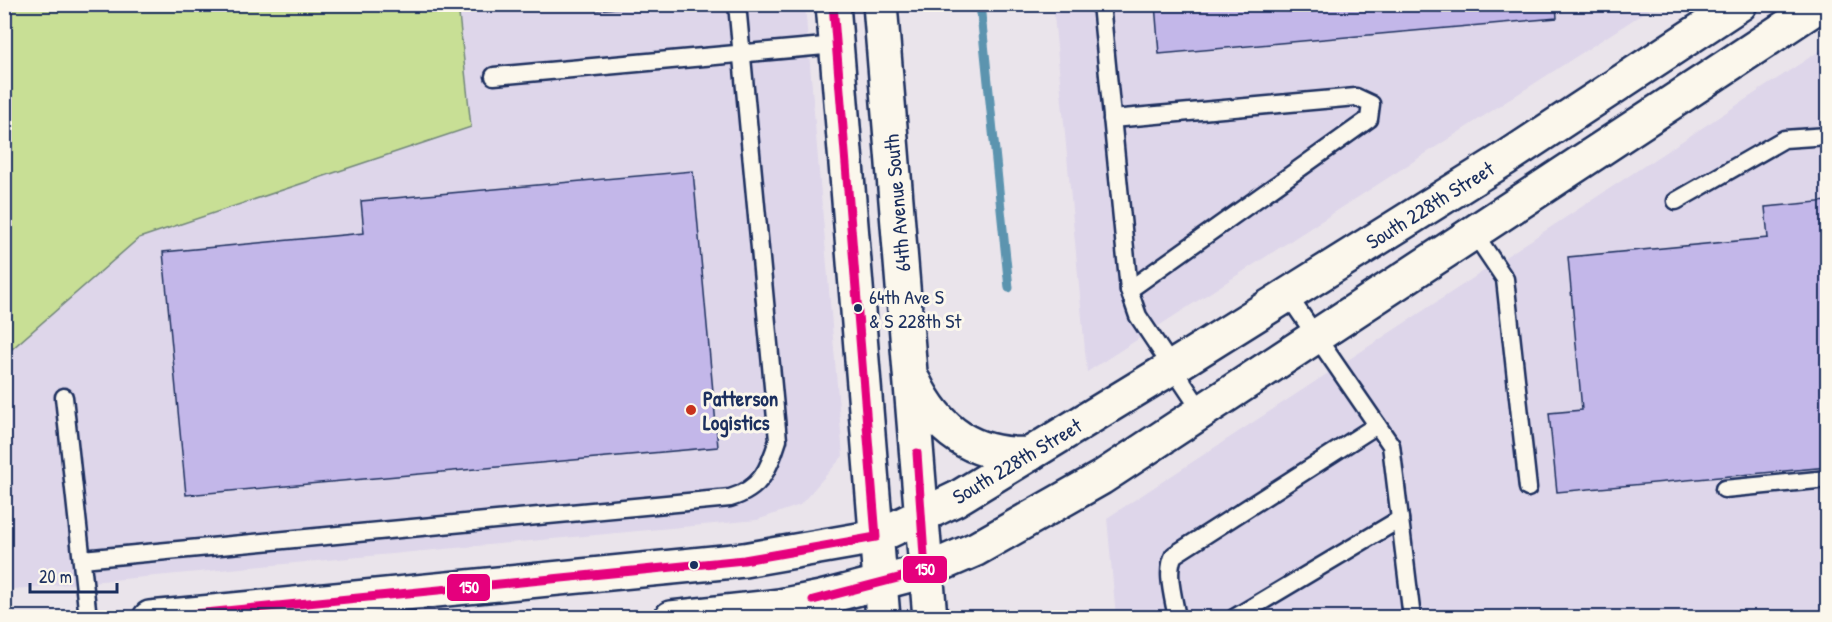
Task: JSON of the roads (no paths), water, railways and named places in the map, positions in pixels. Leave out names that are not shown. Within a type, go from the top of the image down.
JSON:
[{"type":"main road","points":[[833,4],[883,618]]},
{"type":"main road","name":"64th Avenue South","points":[[880,4],[913,378],[921,517],[930,618]]},
{"type":"main road","name":"South 228th Street","points":[[150,618],[744,560],[876,537],[921,517],[1171,368],[1506,158],[1740,4]]},
{"type":"main road","points":[[671,618],[780,606],[879,584],[925,571],[976,549],[1101,478],[1821,4]]},
{"type":"main road","points":[[913,378],[924,403],[947,429],[965,442],[1006,455],[1030,454]]},
{"type":"lane","points":[[82,559],[730,498],[747,493],[769,468],[778,440],[737,4]]},
{"type":"lane","points":[[1101,4],[1129,290],[1138,316],[1202,412]]},
{"type":"lane","points":[[494,76],[836,45]]},
{"type":"lane","points":[[1112,118],[1356,97],[1371,104],[1369,119],[1129,290]]},
{"type":"lane","points":[[1676,201],[1784,139],[1827,136]]},
{"type":"lane","points":[[1474,233],[1505,279],[1528,488]]},
{"type":"lane","points":[[1287,294],[1391,445],[1412,618]]},
{"type":"lane","points":[[64,397],[88,618]]},
{"type":"lane","points":[[1177,618],[1170,571],[1170,562],[1174,555],[1377,425]]},
{"type":"lane","points":[[1725,489],[1827,479]]},
{"type":"lane","points":[[1234,618],[1400,519]]},
{"type":"waterway","points":[[980,4],[1009,288]]},
{"type":"place","name":"64th Ave S & S 228th St","points":[[858,308]]},
{"type":"place","name":"Patterson Logistics","points":[[691,410]]}]
